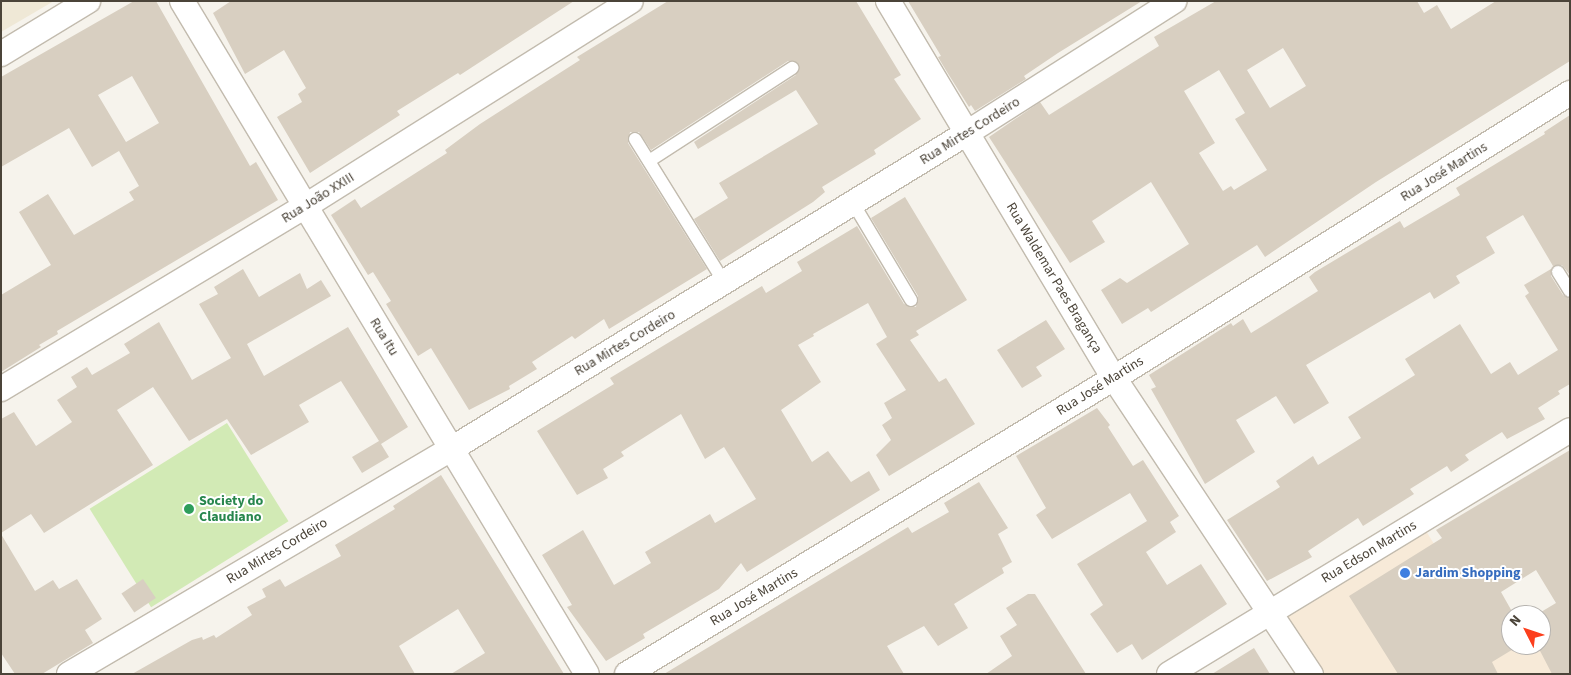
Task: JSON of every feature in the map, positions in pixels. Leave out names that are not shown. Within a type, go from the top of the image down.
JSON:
[{"type":"street","points":[[1,54],[88,1]]},
{"type":"street","name":"Rua Itu","points":[[182,1],[304,207],[453,448],[587,674]]},
{"type":"street","name":"Rua João XXIII","points":[[1,389],[304,207],[631,1]]},
{"type":"street","name":"Rua Waldemar Paes Bragança","points":[[888,1],[1114,378],[1272,611],[1311,674]]},
{"type":"street","name":"Rua Mirtes Cordeiro","points":[[69,674],[453,448],[967,133],[1174,1]]},
{"type":"street","name":"Rua José Martins","points":[[627,674],[1114,378],[1570,93]]},
{"type":"street","name":"Rua Edson Martins","points":[[1169,674],[1570,430]]},
{"type":"lane","points":[[648,161],[792,68]]},
{"type":"lane","points":[[635,139],[724,282]]},
{"type":"lane","points":[[853,203],[911,300]]},
{"type":"lane","points":[[1558,272],[1570,291]]},
{"type":"shaded area","points":[[1,1],[54,1],[1,32]]},
{"type":"shaded area","name":"Jardim Shopping","points":[[1426,531],[1496,644],[1501,644],[1501,655],[1551,655],[1570,674],[1322,674],[1287,617]]},
{"type":"green space","name":"Society do Claudiano","points":[[227,423],[288,521],[151,607],[90,509]]},
{"type":"building","points":[[134,1],[156,1],[250,166],[256,162],[278,200],[57,331],[58,334],[39,345],[41,347],[1,372],[1,295],[51,265],[19,212],[48,194],[74,235],[134,200],[129,192],[139,186],[119,151],[92,167],[69,128],[1,167],[1,77]],"holes":[[[132,76],[159,123],[126,142],[98,95]]]},
{"type":"building","points":[[231,1],[574,1],[460,75],[458,73],[397,111],[400,115],[310,173],[277,117],[302,102],[298,94],[306,88],[284,50],[245,74],[213,13]]},
{"type":"building","points":[[668,1],[856,1],[901,75],[894,79],[921,119],[874,150],[876,154],[822,187],[825,192],[813,202],[720,261],[694,219],[728,198],[719,183],[818,124],[796,90],[698,149],[694,142],[796,75],[798,63],[788,61],[651,150],[639,132],[630,132],[628,143],[707,269],[609,329],[604,319],[575,339],[572,336],[532,362],[537,369],[509,386],[510,389],[469,410],[431,348],[418,356],[386,304],[391,301],[373,272],[368,275],[331,215],[355,199],[361,208],[447,153],[445,150],[480,124],[580,60],[577,57]]},
{"type":"building","points":[[908,1],[1142,1],[1058,53],[1024,76],[1026,79],[975,111],[971,105],[969,107],[947,72],[938,57],[941,56]]},
{"type":"building","points":[[1216,1],[1417,1],[1424,13],[1437,5],[1451,29],[1496,1],[1570,1],[1570,61],[1376,182],[1265,257],[1257,245],[1151,312],[1148,308],[1122,324],[1101,290],[1120,278],[1127,283],[1189,244],[1151,182],[1092,221],[1105,242],[1070,263],[989,137],[1040,102],[1049,115],[1159,46],[1154,37]],"holes":[[[1283,48],[1306,86],[1270,108],[1247,70]],[[1219,70],[1245,113],[1235,119],[1267,170],[1234,190],[1231,186],[1223,191],[1199,153],[1215,143],[1184,91]]]},
{"type":"building","points":[[1570,115],[1570,275],[1562,265],[1553,266],[1523,215],[1486,237],[1495,253],[1456,276],[1460,283],[1434,299],[1430,292],[1306,365],[1329,403],[1294,424],[1276,396],[1236,420],[1255,452],[1205,484],[1151,389],[1156,387],[1149,375],[1231,323],[1233,326],[1243,319],[1251,333],[1269,322],[1318,291],[1309,277],[1315,272],[1400,221],[1404,228],[1460,195],[1456,188],[1545,134],[1544,132]]},
{"type":"building","points":[[905,197],[967,300],[916,331],[919,335],[910,340],[939,382],[946,378],[975,424],[889,476],[876,455],[891,440],[882,425],[892,418],[884,403],[906,390],[876,344],[887,337],[868,303],[813,334],[814,336],[798,345],[821,382],[781,410],[812,462],[828,451],[851,482],[869,471],[880,490],[747,572],[741,563],[719,589],[643,634],[645,638],[606,661],[567,607],[572,605],[542,555],[583,530],[614,585],[651,563],[645,552],[710,514],[715,523],[756,499],[724,447],[705,459],[681,414],[621,452],[624,456],[603,469],[608,478],[577,495],[537,431],[614,384],[610,378],[762,286],[766,293],[802,271],[797,262],[857,226],[904,304],[916,307],[918,296],[871,218]]},
{"type":"building","points":[[243,269],[259,297],[300,273],[307,289],[321,280],[331,296],[247,344],[264,376],[348,327],[408,427],[381,444],[389,457],[362,473],[352,457],[379,441],[341,381],[299,405],[309,422],[251,455],[227,419],[189,441],[153,387],[117,410],[153,465],[44,533],[31,514],[1,533],[1,419],[14,412],[36,446],[72,422],[57,400],[77,387],[71,377],[87,367],[92,375],[130,353],[124,344],[159,322],[192,380],[231,358],[199,304],[218,294],[214,287]]},
{"type":"building","points":[[1551,269],[1551,276],[1563,295],[1570,299],[1570,384],[1558,391],[1560,394],[1538,408],[1545,419],[1507,439],[1502,432],[1465,455],[1469,460],[1451,472],[1447,466],[1410,489],[1414,494],[1363,526],[1358,518],[1308,551],[1312,557],[1267,581],[1227,520],[1280,487],[1276,481],[1313,456],[1318,465],[1361,438],[1348,417],[1415,375],[1405,359],[1460,324],[1491,374],[1510,362],[1518,375],[1558,350],[1525,296],[1529,293],[1524,285]]},
{"type":"building","points":[[1046,320],[1065,349],[1036,367],[1042,376],[1022,388],[997,350]]},
{"type":"building","points":[[1097,408],[1110,425],[1108,427],[1133,466],[1143,460],[1179,516],[1170,522],[1176,532],[1146,552],[1167,585],[1201,564],[1227,604],[1142,660],[1132,644],[1117,653],[1090,614],[1103,605],[1077,564],[1147,521],[1130,493],[1052,539],[1036,515],[1046,508],[1016,456]]},
{"type":"building","points":[[1570,450],[1570,674],[1552,674],[1542,655],[1551,655],[1551,606],[1556,603],[1536,570],[1501,592],[1508,605],[1501,605],[1501,655],[1504,655],[1492,662],[1498,674],[1398,674],[1349,596],[1442,538],[1436,530]]},
{"type":"building","points":[[441,475],[564,674],[451,674],[485,653],[458,609],[399,646],[415,674],[132,674],[192,640],[202,637],[203,640],[214,635],[216,638],[252,615],[247,607],[266,597],[262,589],[280,579],[285,587],[341,556],[335,545],[395,509],[393,506]]},
{"type":"building","points":[[979,482],[1008,528],[998,534],[1012,562],[1002,568],[1004,573],[954,604],[968,628],[938,646],[924,626],[887,646],[904,674],[664,674],[908,527],[912,533],[949,512],[944,503]]},
{"type":"building","points":[[1,534],[35,591],[53,580],[59,589],[77,579],[102,619],[85,630],[93,643],[42,674],[15,674],[1,653]]},
{"type":"building","points":[[143,579],[156,598],[134,613],[121,594]]},
{"type":"building","points":[[1028,594],[1035,594],[1086,674],[986,674],[1012,656],[1000,636],[1017,625],[1006,608]]},
{"type":"building","points":[[1254,648],[1270,674],[1212,674]]},
{"type":"place","name":"Society do Claudiano","points":[[189,509]]},
{"type":"place","name":"Jardim Shopping","points":[[1405,573]]}]
